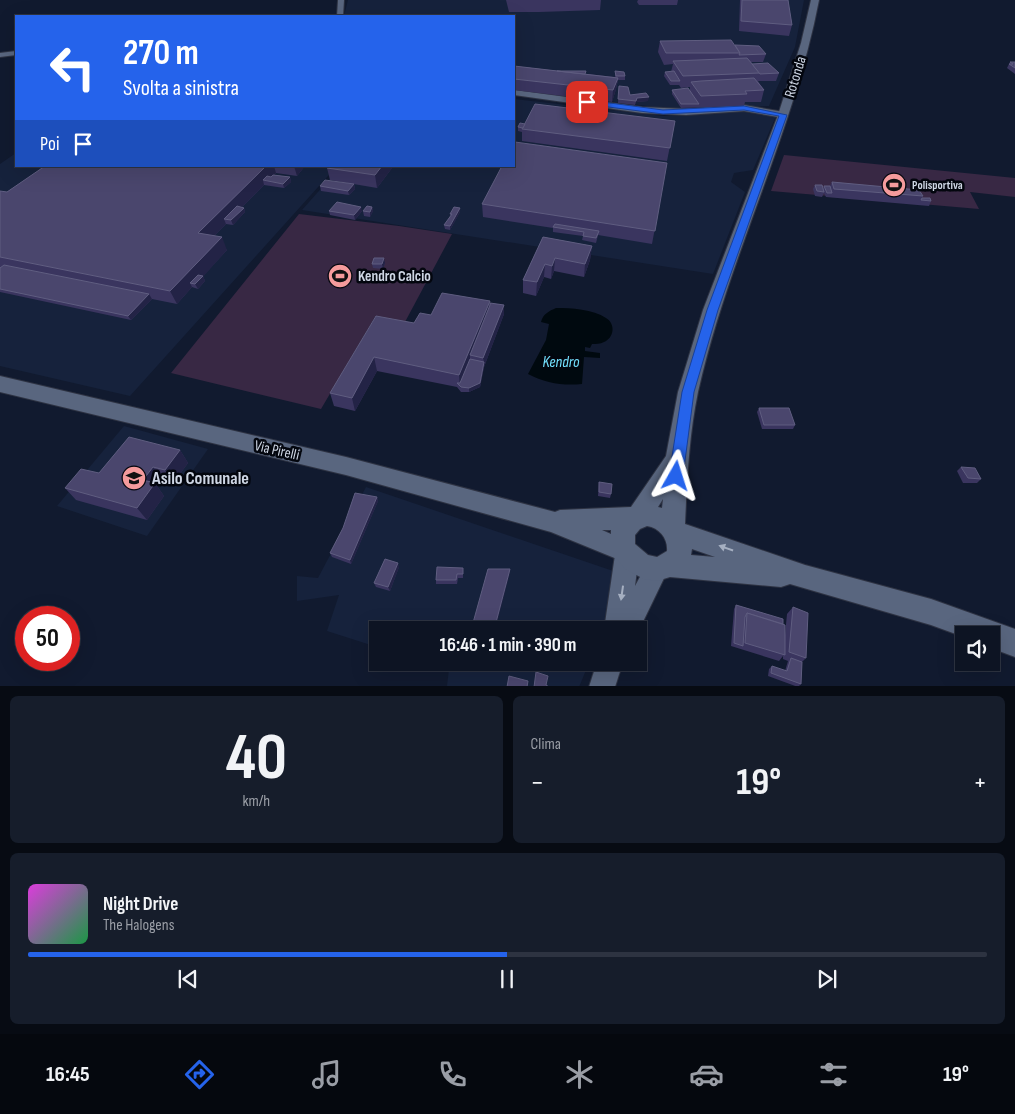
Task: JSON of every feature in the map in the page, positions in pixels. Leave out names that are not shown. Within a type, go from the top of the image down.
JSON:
[{"type":"main road","name":"Rotonda","points":[[636,518],[677,459],[688,392],[712,310],[784,115],[806,44],[815,0]]},
{"type":"main road","name":"Via Pirelli","points":[[0,384],[346,466],[553,522],[626,553]]},
{"type":"main road","points":[[673,529],[677,459]]},
{"type":"main road","points":[[663,567],[679,554],[680,541],[673,529],[661,518],[647,515],[636,518],[624,527],[621,541],[626,553],[640,566],[805,577]]},
{"type":"main road","name":"Via Pirelli","points":[[553,522],[636,518]]},
{"type":"main road","points":[[673,529],[805,577],[931,612],[1015,643]]},
{"type":"street","points":[[340,15],[341,0]]},
{"type":"street","points":[[0,55],[15,53]]},
{"type":"street","points":[[515,92],[649,111],[686,112],[744,108],[784,115]]},
{"type":"street","points":[[618,621],[626,553]]},
{"type":"street","points":[[630,621],[663,567]]},
{"type":"street","points":[[602,686],[607,671]]},
{"type":"shaded area","points":[[348,0],[804,0],[795,47],[769,106],[678,110],[515,89],[515,15],[344,15]]},
{"type":"shaded area","points":[[515,99],[664,116],[743,111],[776,116],[753,170],[734,173],[731,182],[745,192],[713,274],[302,210],[340,167],[515,167]]},
{"type":"shaded area","points":[[15,154],[15,167],[336,167],[130,396],[0,366],[0,164]]},
{"type":"shaded area","name":"Polisportiva","points":[[784,155],[1015,178],[1015,197],[970,192],[979,209],[771,191]]},
{"type":"shaded area","name":"Kendro Calcio","points":[[299,214],[452,234],[405,322],[375,317],[321,409],[171,373]]},
{"type":"shaded area","name":"Asilo Comunale","points":[[124,426],[208,449],[147,536],[57,506]]},
{"type":"shaded area","points":[[366,487],[625,575],[606,621],[369,621],[369,644],[327,631],[339,595],[297,601],[297,576],[318,578]]},
{"type":"shaded area","points":[[449,671],[586,671],[579,686],[447,686]]},
{"type":"water","name":"Kendro","points":[[556,308],[595,313],[606,318],[611,324],[612,334],[607,340],[592,344],[590,348],[585,347],[585,351],[600,353],[600,358],[584,357],[582,384],[554,383],[528,374],[546,340],[549,324],[541,322],[542,319],[547,313]]},
{"type":"building","points":[[742,0],[788,0],[792,25],[741,21]]},
{"type":"building","points":[[731,40],[740,53],[666,53],[660,41]]},
{"type":"building","points":[[735,45],[759,46],[766,54],[739,55],[740,53]]},
{"type":"building","points":[[747,58],[760,73],[683,76],[673,61]]},
{"type":"building","points":[[1010,62],[1015,62],[1015,68],[1009,64],[1013,64]]},
{"type":"building","points":[[768,63],[779,73],[760,74],[752,64]]},
{"type":"building","points":[[515,66],[618,78],[613,90],[515,79]]},
{"type":"building","points":[[557,71],[586,71],[585,74]]},
{"type":"building","points":[[615,71],[624,72],[625,76],[616,76]]},
{"type":"building","points":[[674,71],[680,81],[671,81],[665,72]]},
{"type":"building","points":[[754,78],[764,90],[745,91],[747,94],[701,96],[691,82],[701,81]]},
{"type":"building","points":[[619,86],[628,87],[630,95],[646,93],[649,97],[637,98],[636,101],[618,99]]},
{"type":"building","points":[[688,88],[699,104],[681,104],[672,90]]},
{"type":"building","points":[[535,104],[675,121],[670,148],[522,129]]},
{"type":"building","points":[[520,123],[525,124],[523,128],[518,127]]},
{"type":"building","points":[[515,142],[667,163],[655,231],[482,204],[501,167],[515,167]]},
{"type":"building","points":[[44,167],[265,167],[198,233],[222,237],[170,291],[0,257],[0,191],[7,192]]},
{"type":"building","points":[[328,167],[381,167],[375,175]]},
{"type":"building","points":[[273,175],[290,177],[283,184],[263,180],[267,176],[271,177]]},
{"type":"building","points":[[325,180],[354,184],[348,191],[320,186]]},
{"type":"building","points":[[832,182],[919,190],[923,196],[834,189]]},
{"type":"building","points":[[815,185],[822,185],[824,192],[817,191]]},
{"type":"building","points":[[824,186],[830,186],[832,193],[827,193]]},
{"type":"building","points":[[922,198],[930,198],[931,201],[921,200]]},
{"type":"building","points":[[337,202],[361,207],[354,215],[329,211]]},
{"type":"building","points":[[237,206],[244,208],[231,220],[224,219]]},
{"type":"building","points":[[367,206],[372,207],[370,212],[363,211]]},
{"type":"building","points":[[454,207],[460,208],[450,226],[444,225],[452,214],[450,214]]},
{"type":"building","points":[[555,224],[599,231],[596,238],[583,236],[584,232],[553,227]]},
{"type":"building","points":[[543,237],[592,246],[585,264],[555,258],[552,266],[545,264],[537,282],[523,280]]},
{"type":"building","points":[[374,258],[384,258],[382,264],[372,264]]},
{"type":"building","points":[[4,265],[149,294],[128,316],[0,289],[0,268]]},
{"type":"building","points":[[198,275],[203,276],[195,284],[190,283]]},
{"type":"building","points":[[442,293],[490,301],[459,375],[374,357],[352,398],[330,393],[376,316],[414,323],[420,313],[431,315]]},
{"type":"building","points":[[490,303],[504,305],[483,358],[470,355],[490,305]]},
{"type":"building","points":[[470,359],[484,362],[480,383],[469,388],[461,387],[457,383],[460,383]]},
{"type":"building","points":[[759,408],[789,408],[795,425],[764,425]]},
{"type":"building","points":[[129,437],[180,450],[165,470],[153,467],[143,480],[155,483],[137,508],[65,488],[81,469],[99,473]]},
{"type":"building","points":[[961,467],[975,468],[981,479],[968,478]]},
{"type":"building","points":[[599,482],[612,484],[611,494],[599,492]]},
{"type":"building","points":[[355,493],[377,497],[350,560],[330,553],[343,528]]},
{"type":"building","points":[[385,559],[398,563],[388,587],[374,583]]},
{"type":"building","points":[[437,567],[463,568],[463,574],[457,574],[456,580],[436,580]]},
{"type":"building","points":[[488,569],[510,569],[496,621],[474,621]]},
{"type":"building","points":[[736,605],[783,619],[783,624],[747,613],[745,617],[743,646],[734,643]]},
{"type":"building","points":[[793,607],[808,613],[806,658],[789,652]]},
{"type":"building","points":[[747,613],[785,625],[785,655],[745,643]]},
{"type":"building","points":[[791,658],[802,662],[801,684],[771,673],[772,666],[787,671]]},
{"type":"building","points":[[536,672],[548,676],[546,685],[548,686],[534,686]]},
{"type":"building","points":[[509,676],[528,681],[527,686],[507,686]]},
{"type":"place","name":"Polisportiva","points":[[894,185]]},
{"type":"place","name":"Kendro Calcio","points":[[340,276]]},
{"type":"place","name":"Asilo Comunale","points":[[134,478]]},
{"type":"route","points":[[587,102],[663,112],[744,108],[784,115],[712,310],[688,392],[676,476]]}]
